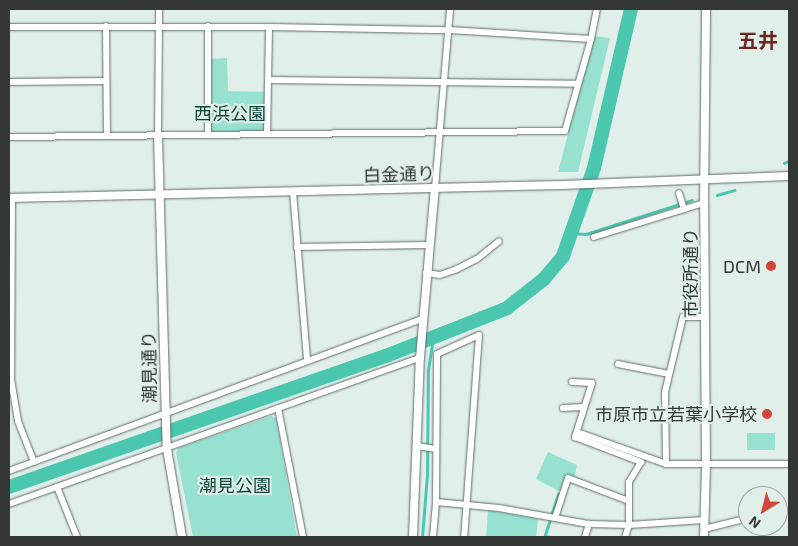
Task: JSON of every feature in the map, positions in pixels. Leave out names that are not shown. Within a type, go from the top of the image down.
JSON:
[{"type":"street","points":[[158,136],[159,9]]},
{"type":"street","points":[[413,537],[420,358],[428,244],[441,132],[450,9]]},
{"type":"street","points":[[9,137],[108,135],[208,136],[564,130],[597,9]]},
{"type":"street","name":"市役所通り","points":[[704,533],[706,466],[704,180],[706,9]]},
{"type":"street","points":[[106,26],[108,135]]},
{"type":"street","points":[[208,26],[208,136]]},
{"type":"street","points":[[9,27],[208,26],[449,30],[590,39]]},
{"type":"street","points":[[267,134],[268,27]]},
{"type":"street","points":[[268,80],[578,84]]},
{"type":"street","points":[[9,82],[106,81]]},
{"type":"street","name":"潮見通り","points":[[158,136],[167,449],[182,537]]},
{"type":"street","name":"白金通り","points":[[10,198],[562,185],[789,176]]},
{"type":"street","points":[[293,192],[307,360]]},
{"type":"street","points":[[679,193],[684,209]]},
{"type":"street","points":[[10,198],[10,379],[24,440],[34,462]]},
{"type":"street","points":[[594,237],[704,203]]},
{"type":"street","points":[[426,273],[440,275],[457,269],[477,259],[500,240]]},
{"type":"street","points":[[297,247],[428,244]]},
{"type":"street","points":[[666,464],[665,392],[683,317],[705,317]]},
{"type":"street","points":[[9,471],[423,319]]},
{"type":"street","points":[[433,537],[436,502],[437,354],[479,335],[464,537]]},
{"type":"street","points":[[9,504],[420,358]]},
{"type":"street","points":[[618,364],[670,374]]},
{"type":"street","points":[[572,382],[592,383],[575,437],[641,462],[629,482],[629,525],[625,537]]},
{"type":"street","points":[[564,408],[584,407]]},
{"type":"street","points":[[278,408],[303,537]]},
{"type":"street","points":[[577,432],[666,464],[706,466],[789,464]]},
{"type":"street","points":[[417,446],[436,449]]},
{"type":"street","points":[[555,518],[568,478],[629,502]]},
{"type":"street","points":[[57,487],[77,537]]},
{"type":"street","points":[[436,502],[511,509],[589,524],[629,525],[704,520]]},
{"type":"street","points":[[704,533],[738,521]]},
{"type":"street","points":[[585,537],[589,524]]},
{"type":"green space","points":[[594,36],[610,38],[578,172],[558,172]]},
{"type":"green space","name":"西浜公園","points":[[227,58],[228,91],[268,92],[267,134],[208,135],[208,59]]},
{"type":"green space","name":"潮見公園","points":[[271,416],[276,418],[297,537],[193,537],[176,453],[178,448]]},
{"type":"green space","points":[[747,433],[775,433],[775,450],[747,450]]},
{"type":"green space","points":[[548,452],[577,465],[574,480],[568,478],[563,493],[536,479]]},
{"type":"green space","points":[[488,510],[538,519],[536,537],[486,537]]},
{"type":"waterway","points":[[9,487],[386,356],[507,308],[544,279],[563,256],[594,168],[631,9]]},
{"type":"waterway","points":[[784,163],[789,161]]},
{"type":"waterway","points":[[717,195],[734,190]]},
{"type":"waterway","points":[[571,233],[586,234],[692,200]]},
{"type":"waterway","points":[[422,537],[427,475],[428,370],[433,337]]},
{"type":"waterway","points":[[552,513],[558,494]]},
{"type":"waterway","points":[[550,521],[545,536],[550,537]]},
{"type":"place","name":"DCM","points":[[771,266]]},
{"type":"place","name":"市原市立若葉小学校","points":[[767,414]]},
{"type":"district","name":"五井","points":[[758,40]]}]
